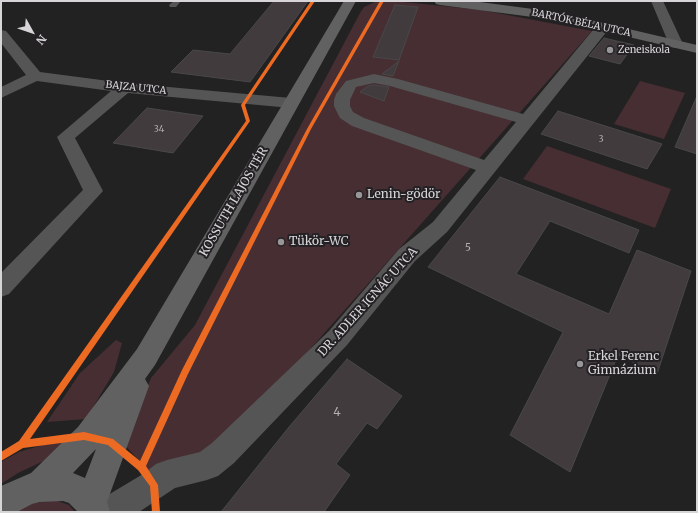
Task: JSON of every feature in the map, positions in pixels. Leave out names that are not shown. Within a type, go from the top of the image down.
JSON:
[{"type":"street","name":"KOSSUTH LAJOS TÉR","points":[[40,486],[88,437],[146,356],[350,1]]},
{"type":"street","name":"BARTÓK BÉLA UTCA","points":[[440,1],[556,16],[697,49]]},
{"type":"street","points":[[657,1],[676,44]]},
{"type":"street","name":"DR. ADLER IGNÁC UTCA","points":[[98,509],[154,485],[167,475],[185,472],[207,464],[223,453],[338,338],[407,255],[440,227],[603,27]]},
{"type":"street","points":[[1,34],[35,76],[1,93]]},
{"type":"street","name":"BAJZA UTCA","points":[[35,76],[124,88],[291,103]]},
{"type":"street","points":[[488,168],[358,122],[346,115],[342,106],[344,94],[351,84],[374,78],[527,120]]},
{"type":"street","points":[[1,288],[94,191],[66,137],[124,88]]},
{"type":"street","name":"KOSSUTH LAJOS TÉR","points":[[98,509],[146,356]]},
{"type":"street","points":[[1,505],[7,500],[26,490],[40,486],[63,485],[79,491],[98,509]]},
{"type":"shaded area","points":[[377,1],[394,1],[481,10],[592,31],[226,444],[154,477],[124,444],[151,378],[195,325],[360,13],[364,7]]},
{"type":"shaded area","points":[[640,81],[685,93],[664,139],[614,124]]},
{"type":"shaded area","points":[[547,146],[671,189],[655,228],[523,179]]},
{"type":"shaded area","points":[[116,340],[122,343],[114,372],[86,419],[47,422],[80,373]]},
{"type":"shaded area","points":[[65,442],[48,459],[18,473],[1,484],[1,462],[19,452],[43,445]]},
{"type":"shaded area","points":[[55,500],[69,505],[75,512],[13,512],[28,504]]},
{"type":"building","points":[[274,1],[308,1],[250,82],[171,72],[193,50],[230,54]]},
{"type":"building","points":[[395,5],[418,7],[399,60],[373,57]]},
{"type":"building","name":"Zeneiskola","points":[[604,38],[634,45],[620,64],[589,56]]},
{"type":"building","points":[[399,61],[393,76],[382,74]]},
{"type":"building","points":[[374,85],[389,87],[384,101],[360,92],[368,86]]},
{"type":"building","points":[[697,96],[697,154],[675,147]]},
{"type":"building","points":[[147,108],[203,116],[173,153],[113,143]]},
{"type":"building","points":[[558,111],[662,144],[647,169],[541,134]]},
{"type":"building","points":[[500,177],[639,230],[629,253],[550,221],[516,274],[609,314],[637,250],[691,271],[657,374],[618,355],[570,472],[510,435],[563,332],[428,267]]},
{"type":"building","points":[[347,359],[402,396],[377,429],[367,423],[336,464],[350,475],[324,512],[221,512],[289,427]]},
{"type":"cycle path","points":[[1,457],[22,444],[248,121],[243,105],[313,1]]},
{"type":"cycle path","points":[[141,467],[185,372],[309,129],[382,1]]},
{"type":"cycle path","points":[[22,444],[84,436],[110,442],[141,467],[154,485],[156,512]]},
{"type":"place","name":"Zeneiskola","points":[[610,50]]},
{"type":"place","name":"Lenin-gödör","points":[[359,195]]},
{"type":"place","name":"Tükör-WC","points":[[281,242]]},
{"type":"place","name":"Erkel Ferenc Gimnázium","points":[[580,364]]}]
